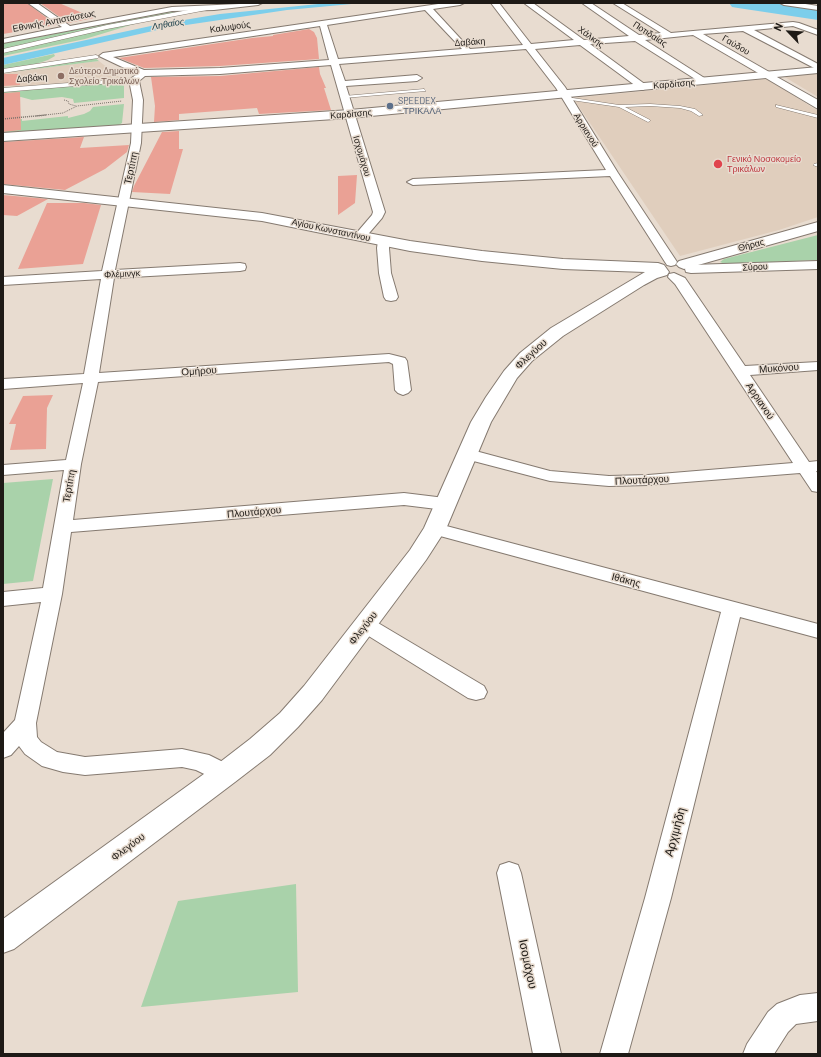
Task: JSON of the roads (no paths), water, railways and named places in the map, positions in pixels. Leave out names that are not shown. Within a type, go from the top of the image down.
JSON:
[{"type":"street","points":[[32,3],[70,31]]},
{"type":"street","name":"Εθνικής Αντιστάσεως","points":[[3,40],[70,31],[178,6],[210,8],[231,4],[258,3]]},
{"type":"street","name":"Καλυψούς","points":[[3,71],[460,3]]},
{"type":"street","name":"Αρριανού","points":[[495,3],[560,87],[680,281],[740,371],[811,466],[818,488]]},
{"type":"street","name":"Χάλκης","points":[[528,3],[643,87]]},
{"type":"street","name":"Ποτιδαίας","points":[[586,3],[703,81]]},
{"type":"street","points":[[617,3],[669,35]]},
{"type":"street","points":[[784,3],[818,8]]},
{"type":"street","points":[[3,51],[70,31],[210,8]]},
{"type":"street","points":[[427,8],[469,52]]},
{"type":"street","name":"Ισχομάχου","points":[[323,24],[379,212],[378,216],[360,236]]},
{"type":"street","name":"Δαβάκη","points":[[3,90],[139,77],[582,43],[746,28],[798,25],[818,33]]},
{"type":"street","points":[[746,28],[818,69]]},
{"type":"street","name":"Γαύδου","points":[[694,33],[768,75]]},
{"type":"street","points":[[100,57],[139,77]]},
{"type":"street","name":"Καρδίτσης","points":[[3,137],[350,114],[565,96],[818,69]]},
{"type":"street","points":[[768,75],[818,105]]},
{"type":"street","name":"Τερτίπη","points":[[139,77],[136,143],[108,275],[90,379],[73,464],[52,594],[25,723],[27,740],[33,748],[50,759],[63,763],[85,766],[182,758],[201,762],[225,774]]},
{"type":"street","points":[[341,84],[417,78]]},
{"type":"street","points":[[413,182],[613,173]]},
{"type":"street","name":"Αγίου Κωνσταντίνου","points":[[3,189],[262,217],[384,241],[448,252],[509,260],[594,266],[673,268]]},
{"type":"street","name":"Θήρας","points":[[673,268],[818,226]]},
{"type":"street","points":[[384,241],[383,248],[385,273],[391,298]]},
{"type":"street","name":"Σύρου","points":[[673,268],[818,265]]},
{"type":"street","name":"Φλέμινγκ","points":[[3,281],[240,267]]},
{"type":"street","name":"Φλεγύου","points":[[3,938],[225,774],[260,747],[289,720],[313,693],[366,625],[418,555],[435,529],[482,422],[510,375],[540,344],[576,319],[651,275],[673,268]]},
{"type":"street","name":"Ομήρου","points":[[3,384],[394,358],[400,361],[403,390]]},
{"type":"street","name":"Μυκόνου","points":[[740,371],[818,366]]},
{"type":"street","name":"Πλουτάρχου","points":[[468,454],[550,476],[609,481],[648,480],[811,466]]},
{"type":"street","points":[[3,470],[73,464]]},
{"type":"street","name":"Πλουτάρχου","points":[[62,527],[404,499],[445,504]]},
{"type":"street","name":"Ιθάκης","points":[[435,529],[818,631]]},
{"type":"street","points":[[3,599],[52,594]]},
{"type":"street","name":"Αρχιμήδη","points":[[614,1054],[660,891],[732,608]]},
{"type":"street","points":[[366,625],[476,692]]},
{"type":"street","points":[[3,749],[25,723]]},
{"type":"street","name":"Ισομάχου","points":[[509,873],[547,1054]]},
{"type":"street","points":[[757,1054],[778,1022],[787,1014],[800,1009],[818,1007]]},
{"type":"lane","points":[[344,97],[424,90]]},
{"type":"lane","points":[[565,96],[619,106],[650,105],[680,107],[693,110],[701,115]]},
{"type":"lane","points":[[619,106],[648,121]]},
{"type":"lane","points":[[778,106],[818,117]]},
{"type":"water","points":[[328,3],[362,3],[287,10],[166,28],[3,65],[3,58],[160,24],[220,14]]},
{"type":"waterway","name":"Ληθαίος","points":[[738,3],[818,15]]},
{"type":"place","name":"Δεύτερο Δημοτικό Σχολείο Τρικάλων","points":[[61,76]]},
{"type":"place","name":"SPEEDEX - ΤΡΙΚΑΛΑ","points":[[390,106]]},
{"type":"place","name":"Γενικό Νοσοκομείο Τρικάλων","points":[[718,164]]}]
